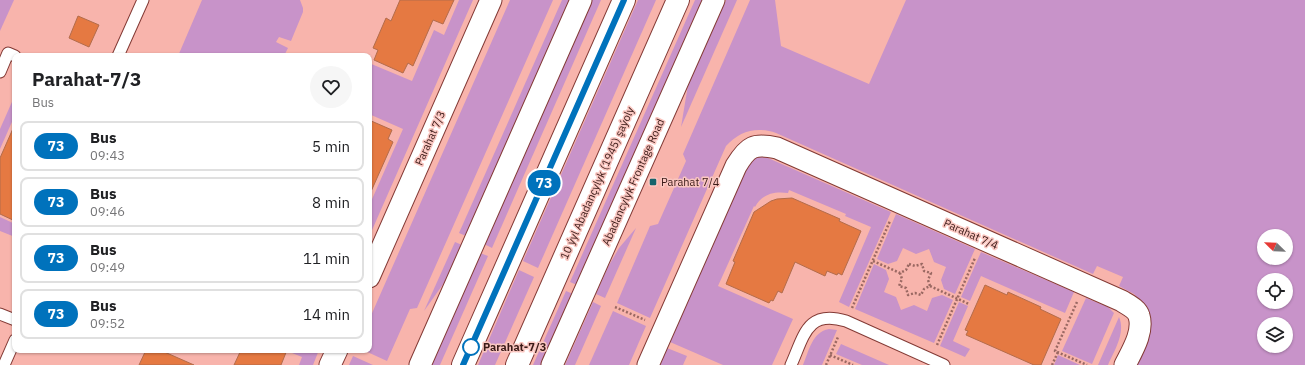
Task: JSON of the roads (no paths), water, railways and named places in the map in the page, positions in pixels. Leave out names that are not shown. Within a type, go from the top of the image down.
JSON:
[{"type":"main road","points":[[463,365],[624,0]]},
{"type":"main road","name":"10 ýyl Abadançylyk (1945) şaýoly","points":[[517,365],[678,0]]},
{"type":"street","name":"Parahat 7/3","points":[[372,270],[491,0]]},
{"type":"street","points":[[420,365],[581,0]]},
{"type":"street","name":"Abadancylyk Frontage Road","points":[[552,365],[714,0]]},
{"type":"street","name":"Parahat 7/4","points":[[648,365],[736,166],[744,154],[753,146],[765,145],[777,148],[1122,301],[1139,315],[1140,326],[1137,338],[1126,365]]},
{"type":"street","points":[[330,365],[336,353]]},
{"type":"lane","points":[[119,53],[143,0]]},
{"type":"lane","points":[[0,72],[8,53],[12,55]]},
{"type":"lane","points":[[0,314],[12,319]]},
{"type":"lane","points":[[791,365],[804,334],[811,323],[823,318],[834,318],[944,365]]},
{"type":"lane","points":[[4,365],[12,347]]},
{"type":"place","name":"Parahat 7/4","points":[[653,182]]},
{"type":"place","name":"Parahat-7/3","points":[[471,347]]}]
